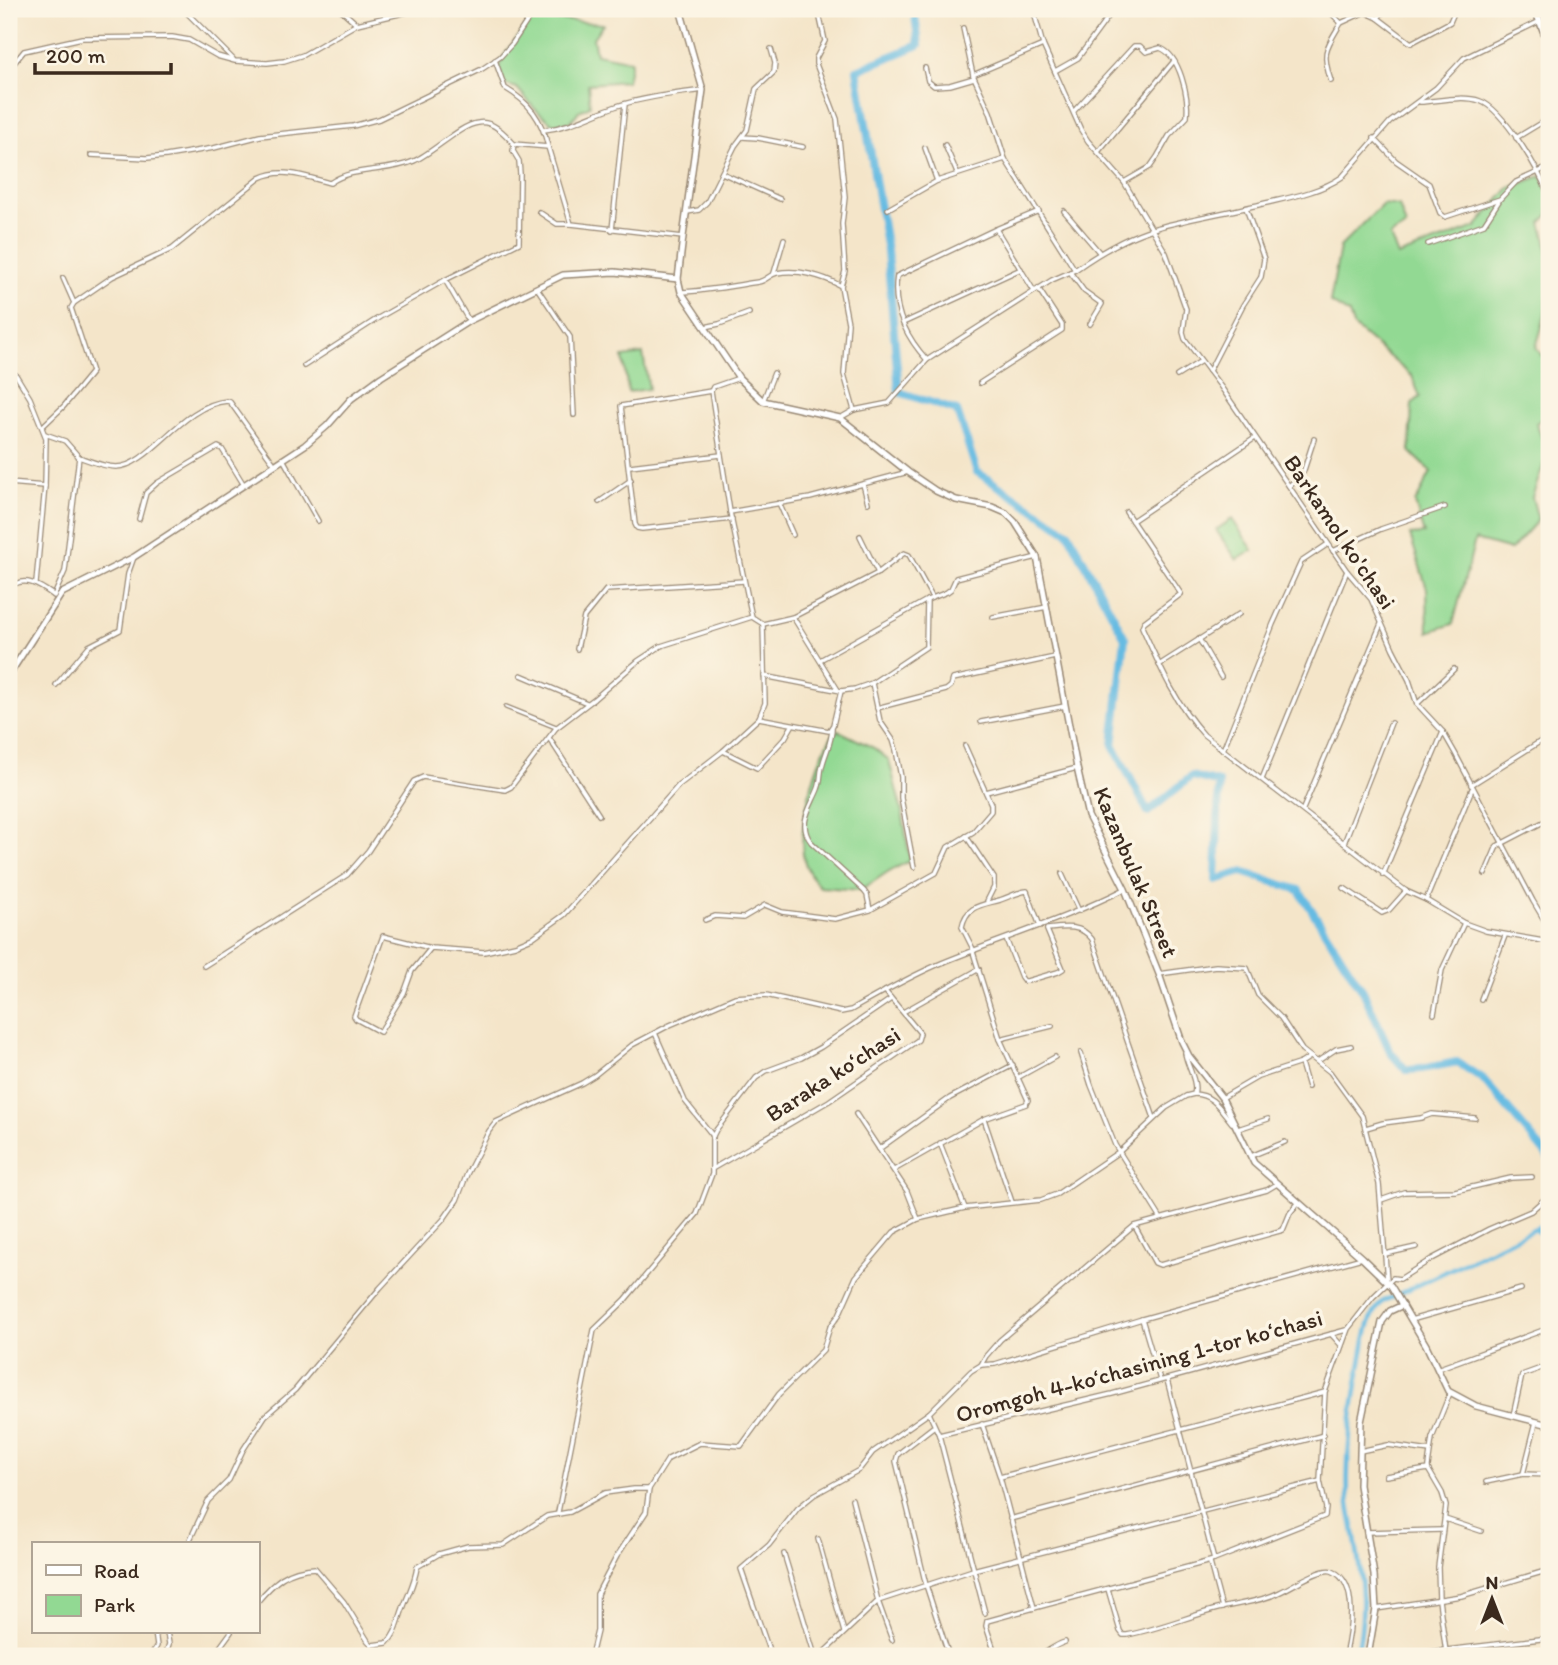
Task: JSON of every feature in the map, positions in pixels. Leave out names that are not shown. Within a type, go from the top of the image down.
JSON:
[{"type":"main road","points":[[680,9],[704,90],[678,279],[681,292],[739,378],[763,401]]},
{"type":"main road","points":[[1535,9],[1549,44]]},
{"type":"main road","points":[[1542,9],[1549,26]]},
{"type":"main road","points":[[9,675],[56,597],[134,557],[284,459],[316,437],[361,390],[469,321],[569,274],[615,272],[678,279]]},
{"type":"main road","name":"Kazanbulak Street","points":[[763,401],[840,418],[936,491],[956,500],[992,507],[1006,513],[1027,537],[1037,557],[1088,816],[1125,888],[1185,1049],[1222,1098],[1249,1157],[1390,1284],[1450,1393]]},
{"type":"main road","points":[[1368,1656],[1376,1609],[1374,1575],[1359,1485],[1361,1422],[1381,1327],[1388,1313],[1402,1303]]},
{"type":"main road","points":[[1450,1393],[1476,1406],[1549,1425]]},
{"type":"street","points":[[183,9],[235,61]]},
{"type":"street","points":[[340,9],[357,24]]},
{"type":"street","points":[[9,69],[24,51],[82,38],[172,37],[189,40],[217,56],[235,61],[284,61],[303,54],[357,24],[420,9]]},
{"type":"street","points":[[91,155],[156,157],[214,148],[260,136],[353,126],[379,119],[495,60],[512,44],[535,9]]},
{"type":"street","points":[[818,9],[822,17],[825,41],[816,58],[816,64],[837,119],[845,197],[842,224],[845,271],[841,286],[848,323],[844,374],[854,410]]},
{"type":"street","name":"Barkamol ko'chasi","points":[[1033,9],[1043,45],[1081,130],[1124,182],[1153,229],[1174,274],[1186,309],[1183,332],[1185,339],[1347,571],[1371,599],[1392,649],[1413,689],[1417,704],[1443,732],[1549,928]]},
{"type":"street","points":[[1055,71],[1078,58],[1114,9]]},
{"type":"street","points":[[1328,9],[1341,23]]},
{"type":"street","points":[[1378,18],[1385,9]]},
{"type":"street","points":[[1331,81],[1324,61],[1325,52],[1341,23],[1362,11],[1378,18],[1406,42],[1411,43],[1450,22],[1453,15],[1450,9]]},
{"type":"street","points":[[840,418],[854,410],[882,405],[893,398],[927,360],[1099,253],[1153,229],[1246,208],[1335,182],[1390,122],[1445,80],[1464,58],[1540,21]]},
{"type":"street","points":[[963,28],[974,76],[990,112],[1005,159],[1039,211],[1084,291],[1102,304],[1090,324]]},
{"type":"street","points":[[925,68],[928,81],[934,86],[950,85],[1043,45]]},
{"type":"street","points":[[1074,111],[1134,46],[1140,46],[1146,52],[1163,49],[1174,61],[1186,100],[1187,117],[1169,136],[1150,167],[1124,182]]},
{"type":"street","points":[[687,212],[699,210],[707,202],[735,146],[747,130],[756,89],[774,72],[771,49]]},
{"type":"street","points":[[495,60],[505,88],[521,97],[544,130],[571,224]]},
{"type":"street","points":[[1098,152],[1174,61]]},
{"type":"street","points":[[544,130],[572,125],[625,104],[704,90]]},
{"type":"street","points":[[1418,102],[1469,99],[1483,102],[1516,138],[1539,173],[1549,198]]},
{"type":"street","points":[[612,230],[625,104]]},
{"type":"street","points":[[1516,138],[1549,118]]},
{"type":"street","points":[[43,427],[92,372],[71,308],[74,303],[111,277],[172,249],[268,174],[298,175],[330,183],[357,173],[411,163],[430,154],[478,122],[494,126],[514,144],[548,146]]},
{"type":"street","points":[[742,137],[803,147]]},
{"type":"street","points":[[1374,138],[1396,160],[1429,184],[1442,216],[1500,200]]},
{"type":"street","points":[[304,366],[380,317],[445,280],[519,243],[520,174],[519,161],[513,151],[514,144]]},
{"type":"street","points":[[945,145],[957,173]]},
{"type":"street","points":[[925,148],[937,181]]},
{"type":"street","points":[[888,209],[937,181],[1005,159]]},
{"type":"street","points":[[1428,244],[1484,224],[1516,182],[1549,167]]},
{"type":"street","points":[[722,173],[780,199]]},
{"type":"street","points":[[1209,371],[1261,276],[1264,259],[1246,208]]},
{"type":"street","points":[[927,360],[913,343],[898,313],[896,280],[899,273],[1039,211]]},
{"type":"street","points":[[1064,211],[1099,253]]},
{"type":"street","points":[[539,212],[557,224],[683,237]]},
{"type":"street","points":[[980,383],[1062,330],[1062,325],[996,229]]},
{"type":"street","points":[[774,273],[784,239]]},
{"type":"street","points":[[903,323],[1021,269]]},
{"type":"street","points":[[681,292],[705,291],[762,281],[774,273],[800,273],[828,279],[841,286]]},
{"type":"street","points":[[63,278],[74,303]]},
{"type":"street","points":[[445,280],[469,321]]},
{"type":"street","points":[[537,288],[570,337],[574,415]]},
{"type":"street","points":[[705,327],[749,313]]},
{"type":"street","points":[[1177,376],[1201,361]]},
{"type":"street","points":[[763,401],[774,373]]},
{"type":"street","points":[[16,375],[30,398],[45,434],[45,486],[36,583]]},
{"type":"street","points":[[732,519],[637,528],[621,406],[711,391],[713,387],[739,378]]},
{"type":"street","points":[[711,391],[730,512],[752,617],[763,624],[793,617],[878,573],[902,553],[907,554],[929,599],[926,647],[872,683],[839,690],[764,676]]},
{"type":"street","points":[[45,434],[65,442],[79,457],[114,467],[124,466],[162,440],[199,409],[227,401],[275,465]]},
{"type":"street","points":[[1132,521],[1255,438]]},
{"type":"street","points":[[1289,486],[1303,473],[1314,439]]},
{"type":"street","points":[[139,519],[146,493],[157,483],[218,447],[222,449],[244,485]]},
{"type":"street","points":[[629,466],[721,455]]},
{"type":"street","points":[[9,588],[16,583],[36,583],[56,597],[65,570],[79,457]]},
{"type":"street","points":[[284,459],[318,520]]},
{"type":"street","points":[[730,512],[810,498],[908,472]]},
{"type":"street","points":[[599,502],[631,480]]},
{"type":"street","points":[[9,483],[45,486]]},
{"type":"street","points":[[863,484],[868,503]]},
{"type":"street","points":[[779,503],[793,535]]},
{"type":"street","points":[[1333,551],[1381,529],[1445,507]]},
{"type":"street","points":[[1126,512],[1181,594],[1142,625],[1171,690],[1190,720],[1204,735],[1406,891],[1464,923],[1505,936],[1549,942]]},
{"type":"street","points":[[860,536],[878,573]]},
{"type":"street","points":[[1223,750],[1272,624],[1301,562],[1328,544]]},
{"type":"street","points":[[55,685],[89,646],[120,630],[128,574],[134,557]]},
{"type":"street","points":[[820,660],[951,589],[958,577],[1037,557]]},
{"type":"street","points":[[1262,779],[1347,571]]},
{"type":"street","points":[[578,649],[584,617],[607,590],[744,581]]},
{"type":"street","points":[[993,617],[1047,607]]},
{"type":"street","points":[[1159,665],[1239,614]]},
{"type":"street","points":[[204,966],[347,875],[368,851],[414,781],[423,777],[505,790],[511,787],[556,727],[638,661],[661,646],[752,617]]},
{"type":"street","points":[[793,617],[839,690],[832,738],[822,766],[819,787],[806,819],[805,833],[811,842],[864,891],[870,910]]},
{"type":"street","points":[[1303,809],[1382,622]]},
{"type":"street","points":[[431,948],[412,971],[404,993],[380,1032],[356,1019],[383,936],[431,948],[470,952],[499,950],[531,938],[550,926],[583,894],[679,785],[723,751],[759,718],[765,703],[763,624]]},
{"type":"street","points":[[1199,639],[1222,677]]},
{"type":"street","points":[[877,708],[946,690],[953,679],[1056,657]]},
{"type":"street","points":[[1417,704],[1454,669]]},
{"type":"street","points":[[521,675],[587,703]]},
{"type":"street","points":[[872,683],[880,721],[893,740],[896,750],[901,777],[901,798],[914,867]]},
{"type":"street","points":[[981,722],[1065,706]]},
{"type":"street","points":[[506,707],[556,727]]},
{"type":"street","points":[[759,718],[824,732],[832,729]]},
{"type":"street","points":[[1344,843],[1391,723]]},
{"type":"street","points":[[723,751],[757,768],[785,738],[792,726]]},
{"type":"street","points":[[1383,875],[1443,732]]},
{"type":"street","points":[[1426,900],[1472,786],[1549,736]]},
{"type":"street","points":[[549,738],[599,814]]},
{"type":"street","points":[[705,920],[717,916],[743,918],[765,905],[782,912],[835,919],[870,910],[936,873],[947,847],[973,832],[991,811],[991,803],[965,746]]},
{"type":"street","points":[[986,792],[1077,768]]},
{"type":"street","points":[[1485,874],[1493,851],[1502,843],[1549,819]]},
{"type":"street","points":[[966,836],[994,878],[994,887],[987,901]]},
{"type":"street","points":[[1062,874],[1079,911]]},
{"type":"street","points":[[189,1542],[208,1501],[229,1480],[243,1450],[265,1416],[295,1390],[380,1288],[443,1220],[457,1200],[489,1130],[496,1122],[582,1083],[595,1076],[627,1049],[720,1003],[746,995],[766,995],[841,1012],[851,1010],[938,965],[1044,927],[1125,888]]},
{"type":"street","points":[[1344,888],[1382,913],[1389,910],[1406,891]]},
{"type":"street","points":[[894,1170],[984,1119],[1026,1104],[1028,1096],[1000,1040],[974,952],[962,923],[971,909],[987,901],[1027,891],[1063,969],[1027,981],[1021,977],[1006,939]]},
{"type":"street","points":[[1434,1014],[1442,970],[1464,923]]},
{"type":"street","points":[[1044,927],[1077,928],[1087,933],[1092,940],[1154,1118]]},
{"type":"street","points":[[1481,999],[1505,936]]},
{"type":"street","points":[[1159,974],[1216,966],[1247,968],[1258,995],[1280,1018],[1295,1042],[1330,1072],[1362,1116],[1366,1128],[1381,1200],[1390,1284]]},
{"type":"street","points":[[903,1012],[979,969]]},
{"type":"street","name":"Baraka koʻchasi","points":[[712,1170],[829,1101],[918,1040],[921,1034],[884,991]]},
{"type":"street","points":[[558,1512],[594,1329],[625,1300],[692,1222],[705,1195],[712,1170],[713,1136],[756,1078],[821,1047],[891,999]]},
{"type":"street","points":[[1000,1040],[1052,1026]]},
{"type":"street","points":[[655,1033],[677,1087],[696,1117],[713,1136]]},
{"type":"street","points":[[1318,1061],[1336,1049],[1351,1046]]},
{"type":"street","points":[[1185,1049],[1187,1064],[1196,1087],[1194,1094]]},
{"type":"street","points":[[1081,1053],[1115,1145],[1160,1217]]},
{"type":"street","points":[[1019,1077],[1055,1057]]},
{"type":"street","points":[[1222,1098],[1258,1077],[1301,1063],[1310,1057]]},
{"type":"street","points":[[1301,1063],[1308,1087]]},
{"type":"street","points":[[879,1149],[950,1098],[1013,1065]]},
{"type":"street","points":[[591,1656],[597,1631],[597,1594],[617,1556],[646,1512],[649,1489],[668,1460],[700,1443],[741,1446],[779,1394],[823,1350],[830,1327],[839,1315],[856,1277],[894,1232],[918,1219],[965,1208],[1041,1200],[1057,1194],[1120,1151],[1154,1118],[1180,1099],[1194,1094],[1213,1100],[1235,1127],[1268,1119]]},
{"type":"street","name":"Baraka koʻchasi","points":[[856,1114],[907,1191],[918,1219]]},
{"type":"street","points":[[1366,1128],[1432,1114],[1475,1118]]},
{"type":"street","points":[[984,1119],[1012,1202]]},
{"type":"street","points":[[1249,1157],[1286,1142]]},
{"type":"street","points":[[940,1143],[965,1208]]},
{"type":"street","points":[[1381,1200],[1404,1192],[1455,1191],[1511,1178],[1532,1177]]},
{"type":"street","points":[[981,1365],[1000,1340],[1027,1315],[1082,1272],[1134,1226],[1267,1190],[1277,1184]]},
{"type":"street","points":[[996,1656],[986,1626],[987,1621],[1212,1561],[1325,1516],[1326,1508],[1320,1481],[1325,1392],[1348,1329],[1393,1278],[1400,1279],[1489,1229],[1531,1211],[1549,1195]]},
{"type":"street","points":[[1134,1226],[1155,1263],[1160,1265],[1283,1230],[1290,1213],[1299,1202]]},
{"type":"street","points":[[1385,1254],[1416,1247]]},
{"type":"street","points":[[769,1655],[741,1569],[769,1545],[798,1508],[814,1495],[859,1470],[873,1452],[929,1413],[971,1371],[981,1365],[995,1364],[1142,1319],[1362,1258]]},
{"type":"street","points":[[1411,1320],[1521,1289]]},
{"type":"street","points":[[1142,1319],[1160,1381]]},
{"type":"street","points":[[1437,1369],[1549,1328]]},
{"type":"street","name":"Oromgoh 4-koʻchasining 1-tor koʻchasi","points":[[939,1435],[1160,1381],[1348,1329]]},
{"type":"street","points":[[1331,1334],[1341,1345]]},
{"type":"street","points":[[1513,1416],[1522,1375],[1544,1367]]},
{"type":"street","points":[[1166,1379],[1192,1471],[1222,1608]]},
{"type":"street","points":[[1000,1477],[1325,1392]]},
{"type":"street","points":[[1446,1652],[1438,1567],[1446,1506],[1428,1469],[1430,1451],[1442,1409],[1450,1393]]},
{"type":"street","points":[[929,1413],[933,1427],[939,1435],[985,1613]]},
{"type":"street","points":[[1523,1474],[1536,1422]]},
{"type":"street","points":[[982,1424],[1000,1477],[1034,1608]]},
{"type":"street","points":[[933,1427],[898,1454],[896,1461],[926,1585],[949,1656]]},
{"type":"street","points":[[1010,1518],[1324,1435]]},
{"type":"street","points":[[1360,1451],[1388,1444],[1430,1451]]},
{"type":"street","points":[[1386,1476],[1428,1469]]},
{"type":"street","points":[[1486,1482],[1523,1474],[1549,1475]]},
{"type":"street","points":[[784,1554],[817,1656],[878,1601],[973,1570],[1320,1481]]},
{"type":"street","points":[[259,1600],[286,1574],[315,1568],[344,1602],[368,1641],[372,1645],[387,1643],[397,1629],[403,1607],[414,1585],[417,1567],[439,1555],[468,1546],[503,1545],[547,1516],[570,1512],[605,1493],[649,1489]]},
{"type":"street","points":[[852,1499],[878,1601],[892,1640]]},
{"type":"street","points":[[1445,1519],[1481,1531]]},
{"type":"street","points":[[1367,1532],[1442,1530]]},
{"type":"street","points":[[818,1539],[844,1632]]},
{"type":"street","points":[[1108,1589],[1120,1631],[1125,1635],[1256,1601],[1295,1586],[1320,1571],[1331,1570],[1347,1588],[1350,1600],[1352,1626],[1345,1656]]},
{"type":"street","points":[[1376,1609],[1461,1596],[1549,1570]]},
{"type":"street","points":[[151,1656],[157,1646],[155,1634]]},
{"type":"street","points":[[165,1656],[169,1644],[167,1634]]},
{"type":"street","points":[[218,1656],[220,1647],[230,1634]]},
{"type":"street","points":[[1395,1656],[1549,1638]]},
{"type":"street","points":[[1038,1656],[1050,1647],[1065,1642]]},
{"type":"green space","points":[[533,17],[603,24],[593,38],[596,54],[631,61],[627,81],[588,84],[590,106],[579,111],[570,122],[553,124],[535,109],[517,88],[503,84],[499,67],[503,57]]},
{"type":"green space","points":[[1541,176],[1549,194],[1549,215],[1541,223],[1550,270],[1548,300],[1536,347],[1542,356],[1549,350],[1549,414],[1536,423],[1548,453],[1532,497],[1538,520],[1511,550],[1475,540],[1453,624],[1428,632],[1427,589],[1410,535],[1424,534],[1415,503],[1431,472],[1410,451],[1412,404],[1420,397],[1412,376],[1353,326],[1349,314],[1330,302],[1340,247],[1383,204],[1399,206],[1406,226],[1390,236],[1398,256],[1476,227],[1509,188]]},
{"type":"green space","points":[[643,354],[649,389],[628,392],[623,357]]},
{"type":"green space","points":[[1232,519],[1253,550],[1237,560],[1216,530]]},
{"type":"green space","points":[[837,730],[874,748],[889,760],[903,816],[910,861],[861,890],[820,887],[809,872],[803,854],[806,808],[811,789],[822,755]]},
{"type":"waterway","points":[[914,9],[919,45],[857,70],[887,251],[899,392],[957,411],[977,472],[1068,532],[1125,638],[1113,745],[1148,812],[1192,776],[1219,783],[1216,880],[1242,872],[1299,890],[1363,991],[1391,1053],[1406,1070],[1457,1062],[1483,1079],[1549,1158]]},
{"type":"waterway","points":[[1356,1656],[1362,1597],[1349,1501],[1348,1463],[1357,1383],[1373,1317],[1382,1302],[1549,1222]]},
{"type":"waterway","points":[[1533,1229],[1549,1238]]}]
